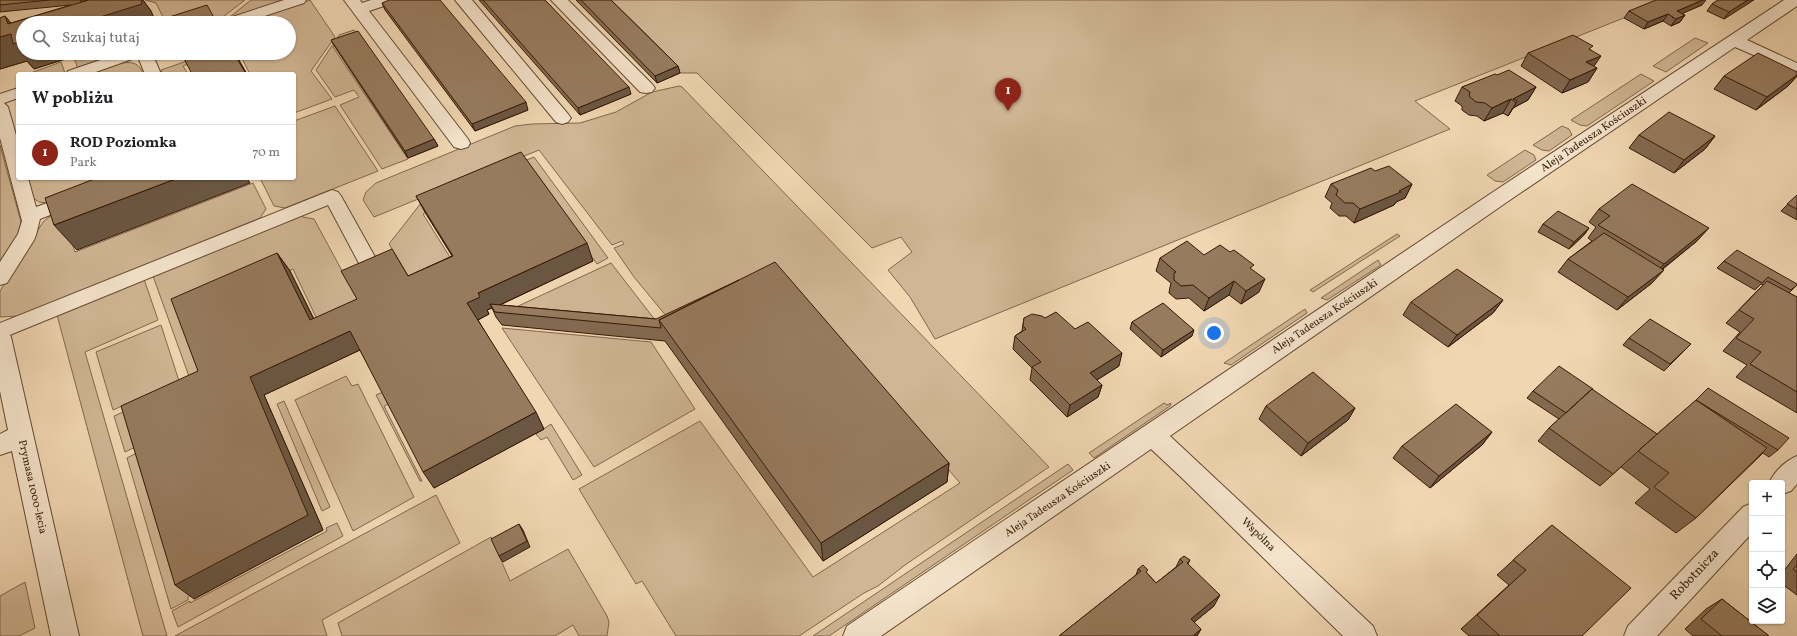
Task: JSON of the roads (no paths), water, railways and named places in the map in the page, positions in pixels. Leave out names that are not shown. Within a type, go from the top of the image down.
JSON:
[{"type":"street","points":[[387,0],[356,5],[461,143]]},
{"type":"street","points":[[463,0],[562,118]]},
{"type":"street","points":[[559,0],[646,88]]},
{"type":"street","name":"Aleja Tadeusza Kościuszki","points":[[858,636],[1506,193],[1795,0]]},
{"type":"street","points":[[1735,41],[1797,69]]},
{"type":"street","name":"Prymasa 1000-lecia","points":[[0,337],[10,440],[66,636]]},
{"type":"street","name":"Wspólna","points":[[1152,436],[1193,472],[1363,636]]},
{"type":"street","points":[[1785,480],[1797,467]]},
{"type":"street","name":"Robotnicza","points":[[1638,636],[1751,516]]},
{"type":"lane","points":[[250,16],[299,0]]},
{"type":"lane","points":[[80,72],[115,60]]},
{"type":"lane","points":[[147,60],[153,72]]},
{"type":"lane","points":[[0,99],[16,94]]},
{"type":"lane","points":[[0,108],[16,167]]},
{"type":"lane","points":[[0,278],[27,235],[31,221],[20,180]]},
{"type":"lane","points":[[30,216],[93,192]]},
{"type":"lane","points":[[0,331],[332,196],[369,264]]},
{"type":"place","name":"ROD Poziomka","points":[[1008,111]]}]
